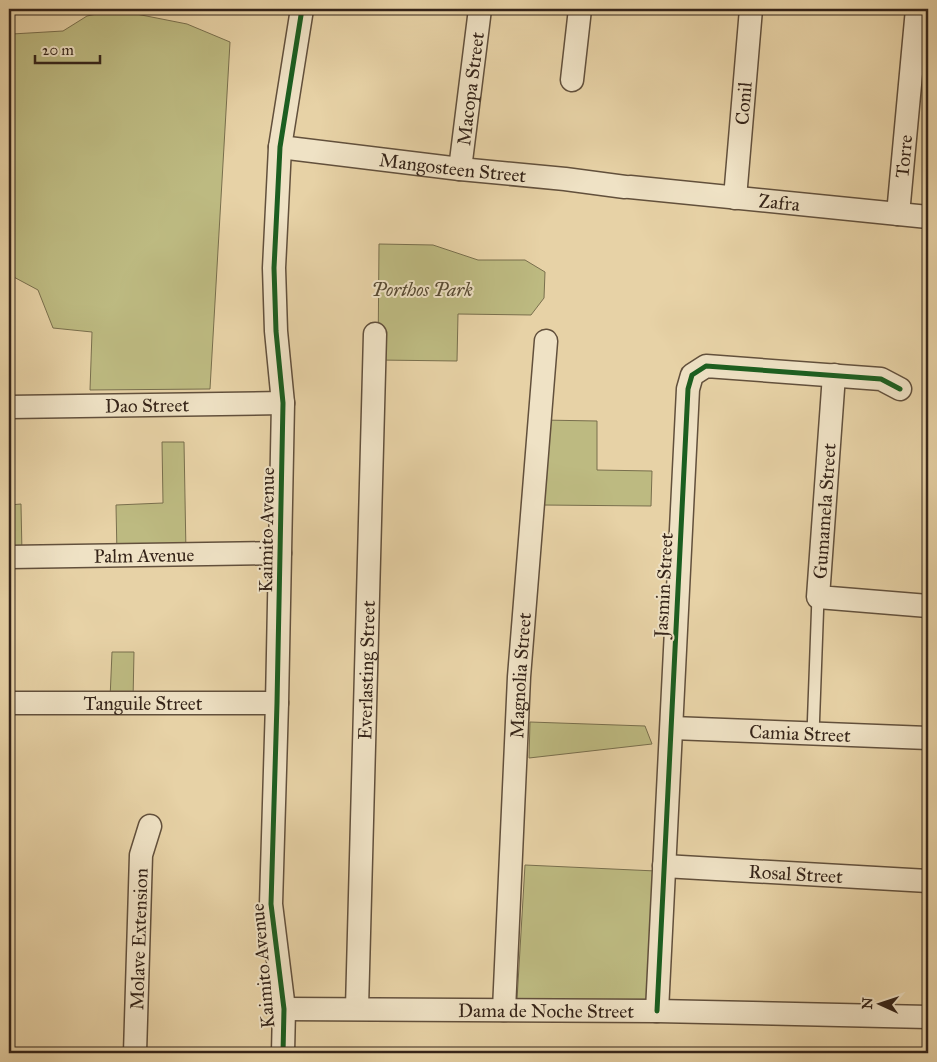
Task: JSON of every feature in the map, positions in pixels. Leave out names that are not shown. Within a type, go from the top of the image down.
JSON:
[{"type":"street","name":"Kaimito Avenue","points":[[283,1053],[284,1009],[271,904],[278,703],[283,403],[276,331],[274,268],[280,147],[302,9]]},
{"type":"street","name":"Macopa Street","points":[[460,169],[480,9]]},
{"type":"street","points":[[572,80],[580,9]]},
{"type":"street","name":"Conil","points":[[735,198],[751,9]]},
{"type":"street","name":"Torre","points":[[898,214],[917,9]]},
{"type":"street","name":"Mangosteen Street","points":[[280,147],[628,187]]},
{"type":"street","name":"Zafra","points":[[628,187],[928,218]]},
{"type":"street","name":"Everlasting Street","points":[[357,1008],[375,334]]},
{"type":"street","name":"Magnolia Street","points":[[504,1010],[519,677],[546,341]]},
{"type":"street","name":"Jasmin Street","points":[[657,1011],[688,389],[692,375],[706,366],[881,379],[900,389]]},
{"type":"street","name":"Gumamela Street","points":[[834,375],[818,597],[928,606]]},
{"type":"street","name":"Dao Street","points":[[9,407],[283,403]]},
{"type":"street","name":"Palm Avenue","points":[[9,557],[280,553]]},
{"type":"street","name":"Tanguile Street","points":[[9,703],[278,703]]},
{"type":"street","name":"Camia Street","points":[[672,728],[928,738]]},
{"type":"street","name":"Molave Extension","points":[[135,1053],[141,854],[150,826]]},
{"type":"street","name":"Rosal Street","points":[[664,866],[928,881]]},
{"type":"street","name":"Dama de Noche Street","points":[[284,1009],[657,1011],[928,1017]]},
{"type":"lane","points":[[813,734],[818,597]]},
{"type":"green space","points":[[116,10],[187,24],[230,42],[210,389],[90,390],[92,332],[53,328],[38,290],[10,275],[12,34],[63,31],[87,16]]},
{"type":"green space","name":"Porthos Park","points":[[379,244],[433,245],[478,260],[525,260],[545,272],[544,298],[531,315],[458,314],[457,361],[378,360]]},
{"type":"green space","points":[[542,420],[597,421],[597,470],[652,471],[651,506],[542,505]]},
{"type":"green space","points":[[162,442],[184,442],[186,553],[117,555],[116,505],[163,503]]},
{"type":"green space","points":[[21,504],[22,554],[9,554],[9,505]]},
{"type":"green space","points":[[112,652],[134,652],[133,700],[110,699]]},
{"type":"green space","points":[[530,722],[645,726],[652,744],[529,758]]},
{"type":"green space","points":[[525,865],[656,871],[648,1005],[517,1000]]},
{"type":"cycle path","points":[[283,1053],[284,1009],[271,904],[283,403],[276,331],[274,268],[280,147],[302,9]]},
{"type":"cycle path","points":[[657,1011],[688,389],[692,375],[706,366],[881,379],[900,389]]}]
